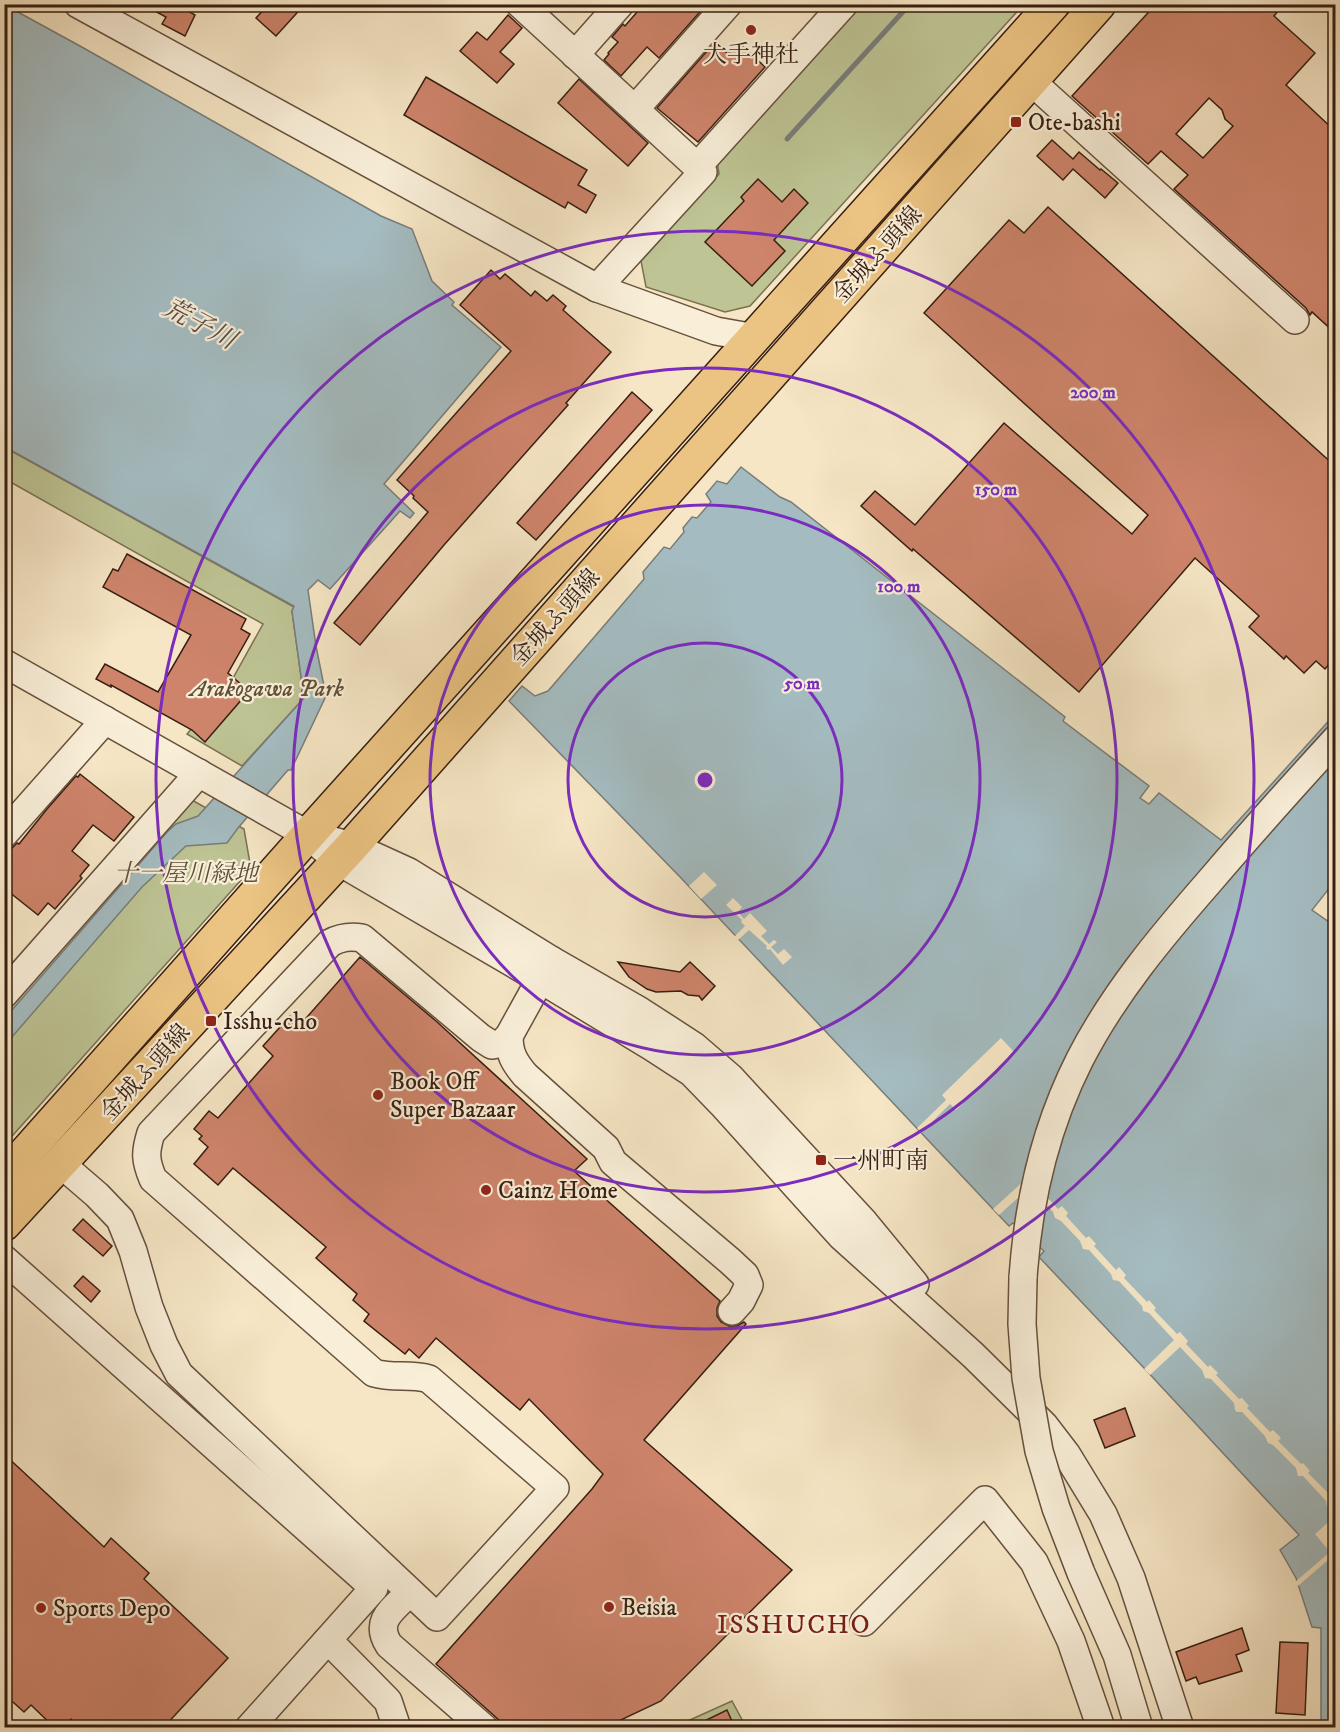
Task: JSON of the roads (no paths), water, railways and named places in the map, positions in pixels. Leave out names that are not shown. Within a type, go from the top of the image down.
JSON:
[{"type":"main road","name":"金城ふ頭線","points":[[4,1177],[1053,4]]},
{"type":"main road","name":"金城ふ頭線","points":[[4,1224],[345,853],[1031,81],[1095,6]]},
{"type":"street","points":[[78,4],[597,288],[716,331],[755,338]]},
{"type":"street","points":[[520,4],[703,172],[597,288]]},
{"type":"street","points":[[575,55],[620,4]]},
{"type":"street","points":[[634,109],[728,4]]},
{"type":"street","points":[[697,166],[844,4]]},
{"type":"street","points":[[1031,81],[1295,320]]},
{"type":"street","points":[[4,663],[308,835],[345,853],[409,872],[652,1047],[692,1073],[841,1236],[973,1355],[1044,1425],[1067,1455],[1103,1514],[1131,1578],[1180,1728]]},
{"type":"street","points":[[4,834],[105,720]]},
{"type":"street","points":[[1138,1728],[1117,1656],[1064,1530],[1039,1451],[1026,1378],[1022,1324],[1025,1244],[1030,1218],[1041,1164],[1060,1105],[1080,1060],[1104,1017],[1132,974],[1183,912],[1335,739]]},
{"type":"street","points":[[4,994],[209,778]]},
{"type":"street","points":[[61,1164],[97,1195],[120,1219],[164,1345],[179,1374],[437,1617],[555,1488],[429,1379],[420,1376],[386,1376],[374,1373],[153,1179],[147,1165],[146,1150],[151,1133],[330,943],[339,938],[351,936],[362,938],[492,1045],[502,1043],[509,1036],[546,969]]},
{"type":"street","points":[[509,1036],[514,1063],[525,1075],[606,1148],[613,1162],[745,1275],[749,1285],[741,1301],[732,1311]]},
{"type":"street","points":[[4,1259],[374,1588],[249,1728]]},
{"type":"street","points":[[864,1622],[985,1500],[1034,1562],[1071,1641],[1101,1728]]},
{"type":"street","points":[[410,1592],[385,1618],[382,1627],[384,1637],[389,1645],[484,1728]]},
{"type":"street","points":[[1071,1641],[1087,1634],[1116,1728]]},
{"type":"street","points":[[328,1640],[388,1701],[396,1728]]},
{"type":"water","name":"荒子川","points":[[5,5],[381,216],[412,229],[432,281],[454,302],[452,305],[501,347],[384,484],[414,513],[410,518],[400,511],[330,589],[318,580],[308,590],[326,696],[291,770],[288,770],[227,843],[186,846],[142,887],[5,1045],[5,1018],[167,832],[176,824],[198,816],[304,698],[292,611],[294,606],[5,447]]},
{"type":"water","points":[[741,467],[780,497],[791,502],[1065,717],[1063,721],[1149,786],[1140,798],[1149,804],[1159,793],[1221,840],[1335,714],[1335,881],[1312,910],[1336,927],[1335,1727],[1321,1727],[1321,1628],[1312,1627],[1296,1578],[1280,1550],[1299,1535],[1039,1257],[1044,1251],[1013,1223],[1009,1226],[682,879],[509,701],[522,686],[535,696],[548,691],[644,579],[643,572],[664,547],[670,549],[684,532],[683,528],[692,517],[697,518],[711,502],[706,494],[717,481],[727,484]]},
{"type":"waterway","points":[[787,139],[910,4]]},
{"type":"place","name":"大手神社","points":[[751,30]]},
{"type":"place","name":"Ote-bashi","points":[[1016,122]]},
{"type":"place","name":"Isshu-cho","points":[[211,1021]]},
{"type":"place","name":"Book Off Super Bazaar","points":[[378,1095]]},
{"type":"place","name":"一州町南","points":[[821,1160]]},
{"type":"place","name":"Cainz Home","points":[[486,1190]]},
{"type":"place","name":"Beisia","points":[[609,1607]]},
{"type":"place","name":"Sports Depo","points":[[41,1608]]},
{"type":"district","name":"ISSHUCHO","points":[[794,1624]]},
{"type":"park label","name":"Arakogawa Park","points":[[267,688]]},
{"type":"park label","name":"十一屋川緑地","points":[[186,873]]}]
